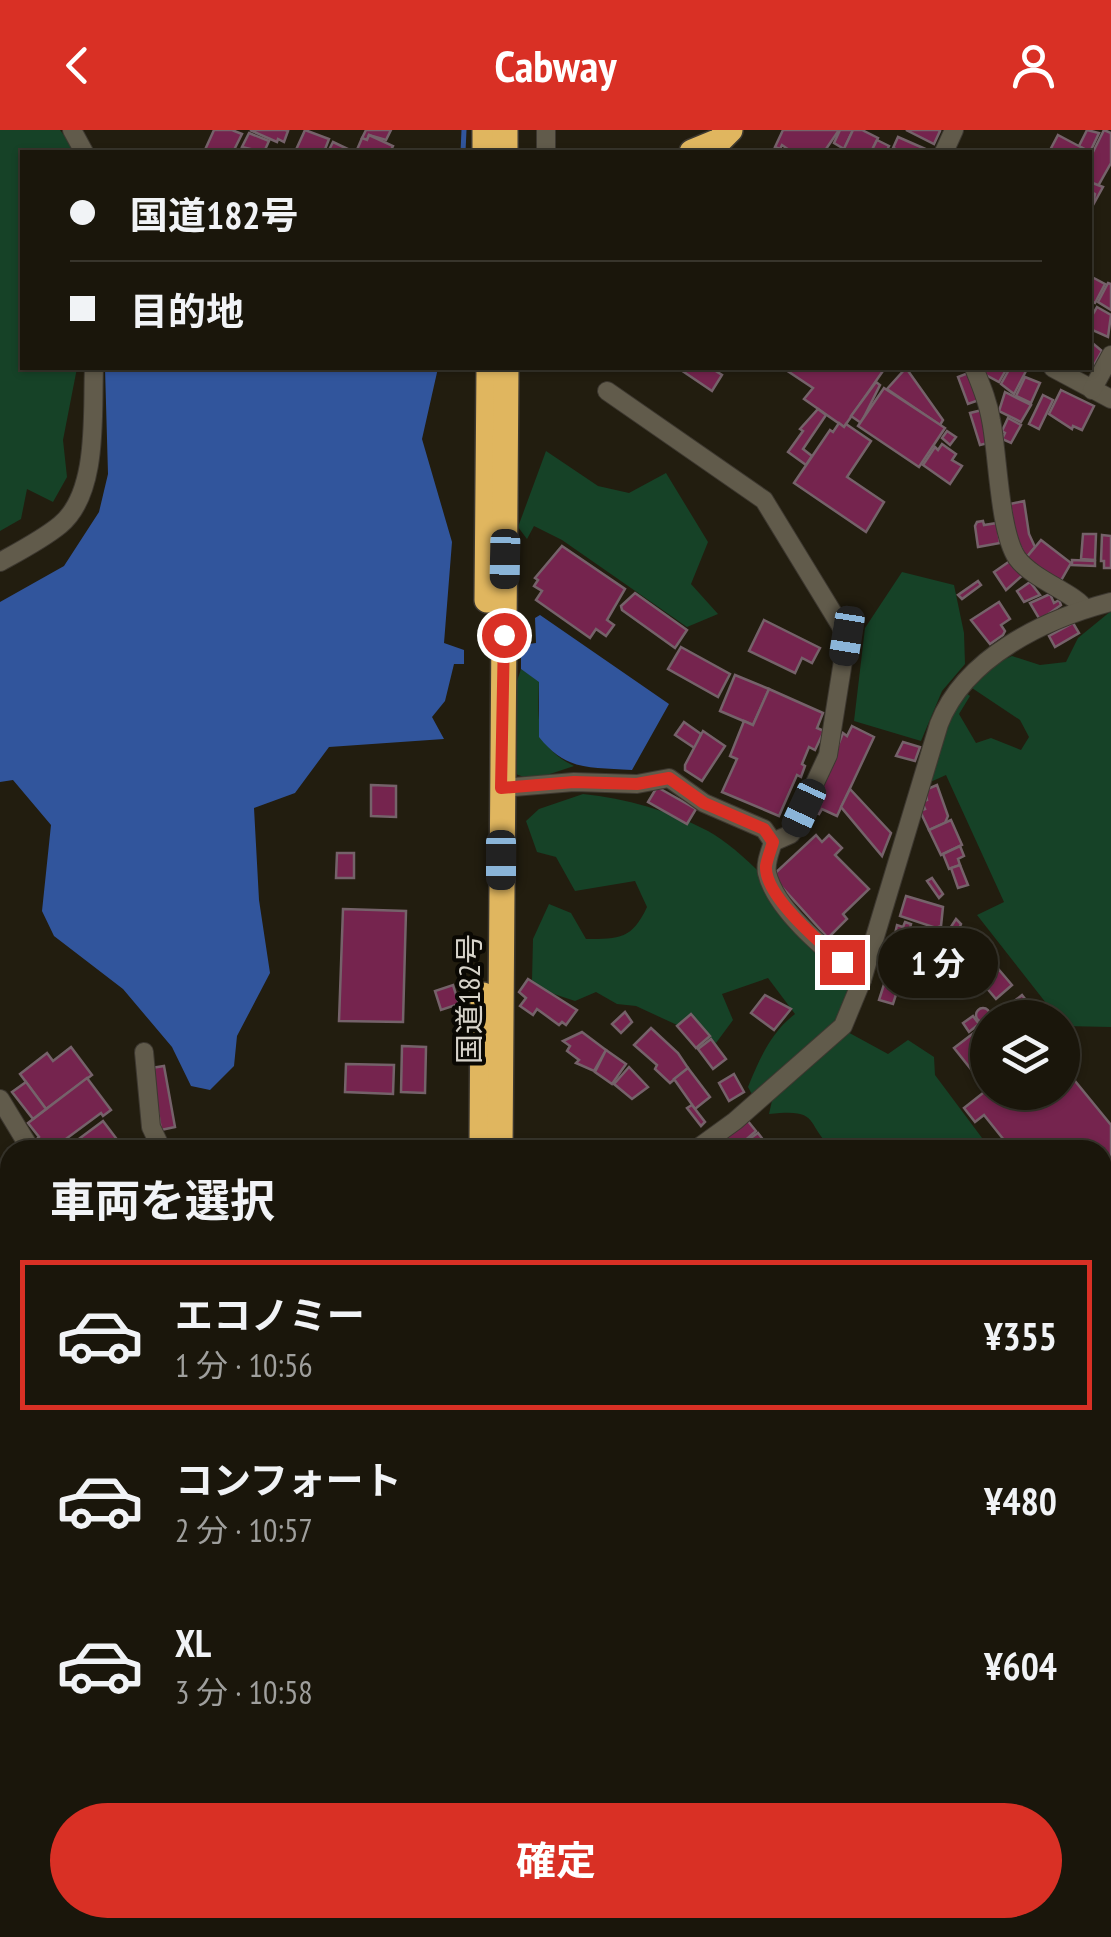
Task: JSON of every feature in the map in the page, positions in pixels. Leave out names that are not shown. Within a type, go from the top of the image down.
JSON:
[{"type":"highway","points":[[696,150],[718,141],[730,130]]},
{"type":"highway","name":"国道182号","points":[[482,1140],[489,370]]},
{"type":"highway","name":"国道182号","points":[[500,1140],[506,370]]},
{"type":"highway","points":[[506,482],[518,446],[524,370]]},
{"type":"street","points":[[1092,390],[1111,355]]},
{"type":"street","points":[[0,562],[64,522],[86,482],[94,370]]},
{"type":"street","points":[[975,370],[992,420],[1009,538],[1018,558],[1052,588],[1081,602],[1085,609]]},
{"type":"street","points":[[1057,370],[1111,399]]},
{"type":"street","points":[[607,391],[764,500],[847,636],[828,756],[791,834],[773,842]]},
{"type":"street","points":[[708,1140],[842,1026],[862,980],[944,712],[992,656],[1085,609],[1111,602]]},
{"type":"street","points":[[501,788],[574,782],[637,784],[669,778],[704,803],[764,829],[773,842],[766,868],[789,913],[862,980]]},
{"type":"street","points":[[144,1052],[151,1127],[157,1140]]},
{"type":"street","points":[[0,1099],[25,1140]]},
{"type":"green space","points":[[0,130],[60,130],[73,150],[20,150],[20,370],[77,370],[63,440],[67,477],[53,502],[27,489],[21,519],[0,531]]},
{"type":"green space","points":[[546,451],[598,486],[629,493],[666,473],[708,542],[691,584],[718,614],[687,627],[562,540],[534,526],[527,539],[518,527]]},
{"type":"green space","points":[[902,572],[954,585],[964,633],[965,664],[942,691],[921,741],[854,721],[865,628]]},
{"type":"green space","points":[[1111,611],[1111,1027],[1080,1026],[1080,1000],[1044,1000],[977,915],[1004,902],[946,775],[926,784],[953,705],[965,692],[970,696],[959,714],[976,743],[991,738],[1021,750],[1029,737],[1020,720],[972,688],[981,670],[1012,656],[1040,665],[1066,662],[1078,638]]},
{"type":"green space","points":[[521,669],[539,681],[539,720],[545,741],[574,766],[532,780],[513,773],[512,741],[517,731],[515,687]]},
{"type":"green space","points":[[583,794],[631,802],[678,817],[726,843],[786,900],[851,984],[835,1022],[754,1098],[748,1087],[761,1057],[779,1029],[795,1014],[768,978],[722,994],[733,1020],[716,1043],[596,992],[575,1001],[548,992],[532,980],[533,939],[549,904],[571,913],[586,939],[624,935],[636,926],[647,907],[635,881],[575,891],[556,857],[537,852],[526,821],[539,809]]},
{"type":"green space","points":[[844,1030],[888,1054],[908,1040],[934,1057],[935,1075],[984,1140],[824,1140],[804,1115],[769,1114],[773,1096]]},
{"type":"water","points":[[105,370],[438,370],[422,439],[452,542],[444,643],[464,650],[464,664],[454,664],[445,701],[432,717],[444,739],[329,747],[295,793],[254,808],[259,900],[270,973],[237,1036],[234,1066],[210,1090],[191,1086],[172,1047],[123,989],[54,936],[42,911],[51,825],[13,780],[0,782],[0,602],[64,566],[99,512],[108,474]]},
{"type":"water","points":[[540,615],[669,704],[632,770],[581,766],[560,756],[539,737],[539,682],[521,669],[521,645],[536,643],[535,618]]},
{"type":"building","points":[[214,130],[242,134],[234,150],[205,150]]},
{"type":"building","points":[[250,130],[288,131],[284,142],[277,142]]},
{"type":"building","points":[[305,130],[329,139],[325,150],[296,150]]},
{"type":"building","points":[[366,130],[391,130],[386,140],[369,135],[367,140],[362,138]]},
{"type":"building","points":[[783,130],[839,130],[825,150],[775,147]]},
{"type":"building","points":[[840,130],[853,130],[844,149],[834,143]]},
{"type":"building","points":[[853,130],[878,138],[872,150],[843,150]]},
{"type":"building","points":[[906,130],[938,130],[940,131],[934,144]]},
{"type":"building","points":[[1087,130],[1099,133],[1091,150],[1079,146]]},
{"type":"building","points":[[1104,130],[1111,133],[1111,163],[1098,186],[1092,183],[1092,154]]},
{"type":"building","points":[[249,133],[269,141],[265,150],[242,147]]},
{"type":"building","points":[[369,135],[393,146],[391,150],[357,150],[362,138],[367,140]]},
{"type":"building","points":[[1058,135],[1086,150],[1050,150]]},
{"type":"building","points":[[898,137],[928,150],[898,150],[893,148]]},
{"type":"building","points":[[877,140],[889,146],[887,150],[872,150]]},
{"type":"building","points":[[333,142],[350,150],[329,150]]},
{"type":"building","points":[[1092,183],[1103,187],[1092,207],[1095,194]]},
{"type":"building","points":[[1092,277],[1105,284],[1095,303],[1092,302]]},
{"type":"building","points":[[1108,283],[1111,284],[1111,310],[1098,302]]},
{"type":"building","points":[[1097,307],[1111,315],[1108,337],[1092,330],[1092,316]]},
{"type":"building","points":[[1092,343],[1102,351],[1092,364]]},
{"type":"building","points":[[681,370],[714,370],[722,375],[712,391]]},
{"type":"building","points":[[786,370],[884,370],[844,427],[804,399],[813,388]]},
{"type":"building","points":[[907,370],[943,420],[940,425],[887,389]]},
{"type":"building","points":[[984,370],[1006,370],[999,382],[984,374]]},
{"type":"building","points":[[1009,370],[1026,371],[1014,394],[1001,384]]},
{"type":"building","points":[[968,373],[979,400],[968,404],[958,377]]},
{"type":"building","points":[[1025,377],[1040,383],[1031,403],[1016,396]]},
{"type":"building","points":[[876,382],[880,385],[861,423],[851,416]]},
{"type":"building","points":[[884,388],[945,428],[919,467],[858,426]]},
{"type":"building","points":[[1061,390],[1094,406],[1082,430],[1073,426],[1072,429],[1049,414]]},
{"type":"building","points":[[1005,392],[1031,405],[1021,422],[999,411]]},
{"type":"building","points":[[1043,395],[1053,400],[1039,429],[1029,424]]},
{"type":"building","points":[[818,409],[826,415],[803,449],[812,456],[806,465],[788,452],[803,431],[800,429]]},
{"type":"building","points":[[982,410],[988,443],[980,445],[970,413]]},
{"type":"building","points":[[1008,418],[1021,425],[1011,443],[1002,439]]},
{"type":"building","points":[[839,423],[871,441],[847,477],[884,502],[866,532],[794,483]]},
{"type":"building","points":[[947,431],[956,437],[950,445],[942,438]]},
{"type":"building","points":[[942,444],[956,454],[952,460],[962,466],[950,484],[923,465],[935,447],[938,450]]},
{"type":"building","points":[[1024,501],[1035,547],[1026,558],[1015,535],[1010,504]]},
{"type":"building","points":[[983,521],[984,525],[997,523],[1000,543],[978,547],[975,526]]},
{"type":"building","points":[[1083,534],[1096,534],[1095,560],[1081,559]]},
{"type":"building","points":[[1102,535],[1111,536],[1111,568],[1104,568],[1101,561]]},
{"type":"building","points":[[1041,540],[1071,563],[1059,584],[1026,558]]},
{"type":"building","points":[[562,546],[625,589],[607,620],[614,625],[606,636],[596,629],[590,638],[536,600],[542,591],[534,586],[538,580],[535,578]]},
{"type":"building","points":[[1072,560],[1095,561],[1095,566],[1072,565]]},
{"type":"building","points":[[1010,561],[1023,575],[1006,590],[994,572]]},
{"type":"building","points":[[978,581],[981,585],[962,599],[958,595]]},
{"type":"building","points":[[1030,582],[1040,595],[1024,602],[1017,591]]},
{"type":"building","points":[[635,593],[687,630],[675,648],[622,610],[621,606]]},
{"type":"building","points":[[1050,594],[1054,603],[1059,600],[1061,605],[1040,620],[1030,603]]},
{"type":"building","points":[[999,602],[1010,619],[1001,625],[1003,635],[990,644],[971,620]]},
{"type":"building","points":[[764,620],[820,648],[812,663],[802,658],[795,673],[749,651]]},
{"type":"building","points":[[1073,623],[1079,633],[1055,647],[1049,636]]},
{"type":"building","points":[[681,647],[730,674],[718,697],[668,669]]},
{"type":"building","points":[[735,675],[769,689],[753,725],[720,711]]},
{"type":"building","points":[[769,689],[823,713],[817,728],[824,731],[815,750],[809,747],[801,777],[797,775],[779,816],[722,792],[737,759],[730,756],[744,721],[753,725]]},
{"type":"building","points":[[684,722],[701,734],[696,749],[675,735]]},
{"type":"building","points":[[852,726],[874,737],[837,816],[822,809],[819,814],[812,810],[843,733],[847,736]]},
{"type":"building","points":[[703,731],[725,746],[702,781],[685,770],[685,765]]},
{"type":"building","points":[[903,742],[920,747],[915,761],[896,756]]},
{"type":"building","points":[[371,785],[396,786],[396,817],[371,816]]},
{"type":"building","points":[[937,785],[948,816],[945,823],[929,830],[920,811],[925,809],[925,790]]},
{"type":"building","points":[[657,787],[696,809],[687,824],[648,802]]},
{"type":"building","points":[[850,789],[891,833],[882,856],[841,807]]},
{"type":"building","points":[[951,820],[962,845],[941,855],[929,830]]},
{"type":"building","points":[[816,835],[822,842],[829,835],[842,848],[835,855],[869,889],[843,914],[847,919],[828,938],[772,876]]},
{"type":"building","points":[[960,846],[964,856],[958,859],[960,865],[949,869],[943,854]]},
{"type":"building","points":[[337,853],[354,853],[354,878],[336,878]]},
{"type":"building","points":[[960,865],[968,885],[958,888],[951,868]]},
{"type":"building","points":[[932,878],[943,894],[939,898],[927,881]]},
{"type":"building","points":[[906,896],[943,907],[941,926],[936,928],[900,916]]},
{"type":"building","points":[[343,909],[406,911],[403,1022],[339,1021]]},
{"type":"building","points":[[956,919],[961,924],[956,937],[947,933]]},
{"type":"building","points":[[905,922],[926,934],[912,977],[908,976],[910,972],[890,965],[889,970],[885,968],[884,963],[897,925],[903,927]]},
{"type":"building","points":[[966,930],[988,956],[970,971],[948,946]]},
{"type":"building","points":[[989,958],[1012,985],[996,999],[973,972]]},
{"type":"building","points":[[887,975],[901,979],[893,1004],[879,1000]]},
{"type":"building","points":[[528,979],[577,1010],[566,1025],[559,1025],[537,1009],[533,1015],[520,1006],[526,998],[519,992]]},
{"type":"building","points":[[453,985],[459,1004],[441,1010],[435,991]]},
{"type":"building","points":[[765,995],[791,1009],[774,1030],[751,1013]]},
{"type":"building","points":[[625,1012],[632,1022],[621,1033],[612,1024]]},
{"type":"building","points":[[691,1014],[710,1036],[696,1048],[677,1026]]},
{"type":"building","points":[[651,1028],[688,1068],[670,1083],[634,1045]]},
{"type":"building","points":[[582,1032],[606,1050],[594,1071],[576,1063],[579,1060],[567,1051],[570,1046],[563,1041]]},
{"type":"building","points":[[970,1036],[970,1068],[954,1048]]},
{"type":"building","points":[[711,1039],[726,1059],[713,1069],[698,1049]]},
{"type":"building","points":[[402,1046],[426,1047],[425,1093],[401,1092]]},
{"type":"building","points":[[71,1047],[92,1075],[46,1109],[20,1074],[47,1053],[53,1061]]},
{"type":"building","points":[[606,1050],[626,1064],[612,1084],[595,1072]]},
{"type":"building","points":[[346,1064],[394,1065],[393,1094],[345,1092]]},
{"type":"building","points":[[164,1066],[175,1127],[161,1130],[151,1068]]},
{"type":"building","points":[[629,1067],[648,1087],[632,1099],[614,1084]]},
{"type":"building","points":[[688,1068],[710,1097],[695,1109],[674,1079]]},
{"type":"building","points":[[734,1074],[744,1092],[729,1101],[719,1083]]},
{"type":"building","points":[[87,1078],[111,1110],[65,1140],[36,1140],[39,1137],[28,1123]]},
{"type":"building","points":[[26,1082],[46,1109],[33,1119],[12,1092]]},
{"type":"building","points":[[1080,1087],[1111,1125],[1111,1140],[1004,1140],[984,1115],[975,1122],[964,1108],[970,1103],[970,1110],[1080,1110]]},
{"type":"building","points":[[692,1105],[705,1122],[701,1126],[687,1108]]},
{"type":"building","points":[[747,1120],[756,1131],[746,1140],[725,1138]]},
{"type":"building","points":[[103,1121],[117,1140],[77,1140]]},
{"type":"waterway","points":[[463,150],[464,130]]},
{"type":"route","points":[[504,635],[501,788],[574,782],[637,784],[669,778],[704,803],[764,829],[773,842],[766,868],[769,879],[789,913],[842,962]]}]
